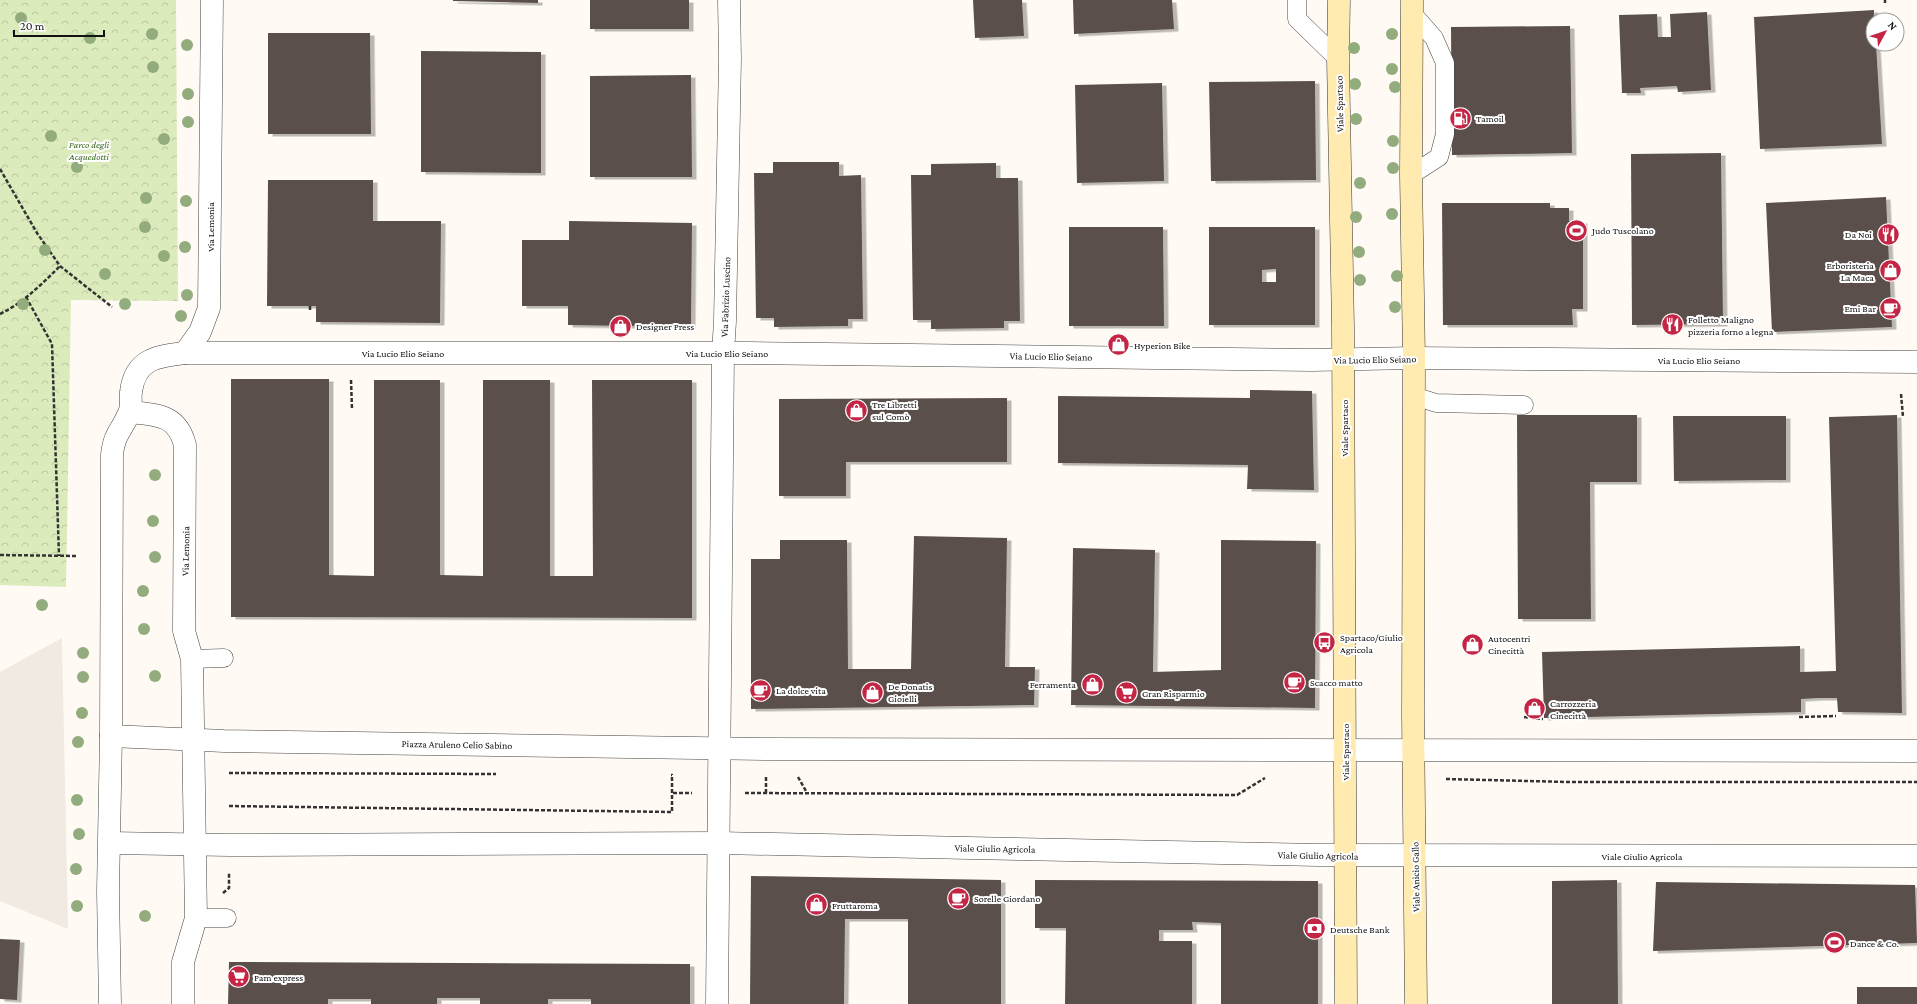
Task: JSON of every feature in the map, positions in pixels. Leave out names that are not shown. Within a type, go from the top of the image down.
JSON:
[{"type":"street","name":"Via Lemonia","points":[[185,353],[200,332],[209,308],[212,0]]},
{"type":"street","name":"Via Fabrizio Luscino","points":[[721,748],[723,353],[725,321],[730,58],[729,0]]},
{"type":"street","name":"Viale Spartaco","points":[[1339,0],[1338,59],[1343,359],[1344,750],[1346,855]]},
{"type":"street","points":[[1412,6],[1411,175],[1414,358],[1414,750]]},
{"type":"street","name":"Via Lucio Elio Seiano","points":[[185,353],[723,353],[1343,359],[1414,358],[1917,362]]},
{"type":"street","points":[[110,1004],[108,962],[111,736],[110,632],[112,455],[114,440],[130,412],[133,383],[140,368],[155,358],[185,353]]},
{"type":"street","name":"Via Lemonia","points":[[130,412],[164,417],[177,427],[182,434],[185,445],[184,631],[192,658]]},
{"type":"street","points":[[183,1004],[182,962],[196,918],[192,658]]},
{"type":"street","name":"Piazza Aruleno Celio Sabino","points":[[111,736],[194,739],[721,748]]},
{"type":"street","points":[[717,1004],[721,748],[1917,751]]},
{"type":"street","name":"Viale Anicio Gallo","points":[[1414,750],[1416,1004]]},
{"type":"street","points":[[110,843],[720,843]]},
{"type":"street","name":"Viale Giulio Agricola","points":[[720,843],[1415,856],[1917,856]]},
{"type":"street","points":[[1346,855],[1346,1004]]},
{"type":"lane","points":[[1297,0],[1297,19],[1338,59]]},
{"type":"lane","points":[[1411,175],[1440,157],[1445,134],[1445,63],[1434,38],[1412,6]]},
{"type":"lane","points":[[1414,396],[1436,402],[1524,405]]},
{"type":"lane","points":[[192,658],[224,658]]},
{"type":"lane","points":[[196,918],[227,918]]},
{"type":"path","points":[[0,169],[37,233],[60,266],[112,307]]},
{"type":"path","points":[[0,314],[10,310],[60,266]]},
{"type":"path","points":[[26,297],[52,344],[59,556]]},
{"type":"path","points":[[310,306],[310,312]]},
{"type":"path","points":[[350,375],[352,409]]},
{"type":"path","points":[[1901,394],[1903,417]]},
{"type":"path","points":[[0,555],[78,556]]},
{"type":"path","points":[[1799,717],[1836,716]]},
{"type":"path","points":[[1524,717],[1543,719]]},
{"type":"path","points":[[229,773],[498,774]]},
{"type":"path","points":[[766,773],[766,793]]},
{"type":"path","points":[[229,806],[672,812],[672,775],[664,775]]},
{"type":"path","points":[[217,898],[229,888],[229,870]]},
{"type":"green space","name":"Parco degli Acquedotti","points":[[0,0],[176,0],[178,301],[71,300],[66,587],[0,585]]},
{"type":"shaded area","points":[[62,638],[68,929],[0,901],[0,672]]},
{"type":"building","points":[[538,0],[538,3],[453,1]]},
{"type":"building","points":[[590,0],[689,0],[689,29],[590,29]]},
{"type":"building","points":[[973,0],[1022,0],[1024,36],[975,38]]},
{"type":"building","points":[[1073,0],[1172,0],[1174,29],[1074,34]]},
{"type":"building","points":[[1874,10],[1874,12],[1865,12],[1865,52],[1876,52],[1882,144],[1760,149],[1754,17]]},
{"type":"building","points":[[1707,12],[1711,90],[1678,92],[1677,86],[1640,88],[1641,93],[1622,93],[1619,15],[1657,14],[1658,37],[1671,37],[1670,14]]},
{"type":"building","points":[[1570,26],[1572,153],[1452,155],[1451,27]]},
{"type":"building","points":[[268,33],[370,33],[371,134],[268,134]]},
{"type":"building","points":[[421,51],[541,52],[541,173],[421,172]]},
{"type":"building","points":[[691,75],[692,177],[590,177],[590,76]]},
{"type":"building","points":[[1315,81],[1316,180],[1211,181],[1209,82]]},
{"type":"building","points":[[1162,83],[1164,181],[1077,183],[1075,85]]},
{"type":"building","points":[[1721,153],[1723,324],[1632,325],[1631,154]]},
{"type":"building","points":[[773,162],[839,162],[839,176],[861,175],[863,319],[848,319],[848,326],[774,327],[774,318],[756,318],[754,173],[773,173]]},
{"type":"building","points":[[996,163],[996,178],[1018,178],[1020,321],[1004,321],[1004,328],[931,329],[931,320],[913,320],[911,175],[931,175],[931,164]]},
{"type":"building","points":[[268,180],[373,180],[373,221],[441,221],[440,323],[316,322],[316,306],[267,306]]},
{"type":"building","points":[[1886,197],[1892,327],[1772,332],[1766,203]]},
{"type":"building","points":[[1442,203],[1550,203],[1550,208],[1569,208],[1569,221],[1583,221],[1583,309],[1572,309],[1573,325],[1443,325]]},
{"type":"building","points":[[569,221],[692,223],[691,327],[568,325],[568,306],[522,306],[522,240],[569,240]]},
{"type":"building","points":[[1069,227],[1163,227],[1164,326],[1069,326]]},
{"type":"building","points":[[1209,227],[1315,227],[1315,325],[1209,325]],"holes":[[[1276,269],[1276,282],[1262,282],[1262,270]]]},
{"type":"building","points":[[231,379],[329,379],[329,575],[374,576],[374,380],[440,380],[440,575],[483,576],[483,380],[550,380],[550,576],[593,576],[592,380],[692,380],[692,618],[231,617]]},
{"type":"building","points":[[1250,390],[1312,391],[1314,490],[1247,489],[1248,465],[1058,463],[1058,396],[1250,398]]},
{"type":"building","points":[[1007,398],[1007,462],[846,462],[846,496],[779,496],[779,399]]},
{"type":"building","points":[[1517,415],[1637,415],[1637,482],[1590,482],[1591,619],[1518,619]]},
{"type":"building","points":[[1897,415],[1902,713],[1838,712],[1837,698],[1819,698],[1801,699],[1801,712],[1544,718],[1542,652],[1800,646],[1800,672],[1836,671],[1829,417]]},
{"type":"building","points":[[1673,416],[1786,416],[1786,480],[1674,481]]},
{"type":"building","points":[[914,536],[1007,538],[1005,667],[1035,667],[1034,705],[751,709],[751,559],[780,559],[780,540],[847,540],[848,669],[911,669]]},
{"type":"building","points":[[1221,540],[1316,541],[1315,708],[1071,705],[1073,548],[1155,550],[1153,672],[1221,670]]},
{"type":"building","points":[[751,876],[1001,880],[1001,1004],[908,1004],[908,919],[845,919],[844,1004],[750,1004]]},
{"type":"building","points":[[1035,880],[1318,881],[1318,1004],[1221,1004],[1221,923],[1192,922],[1193,930],[1159,930],[1159,941],[1192,941],[1192,1004],[1065,1004],[1066,928],[1035,928]]},
{"type":"building","points":[[1617,880],[1618,1004],[1552,1004],[1552,881]]},
{"type":"building","points":[[1656,882],[1915,885],[1917,943],[1653,951]]},
{"type":"building","points":[[0,939],[20,940],[17,1000],[0,999]]},
{"type":"building","points":[[229,962],[690,964],[690,1004],[591,1004],[591,999],[548,999],[548,1004],[480,1004],[480,998],[437,998],[437,1004],[371,1004],[371,999],[328,999],[328,1004],[228,1004]]},
{"type":"building","points":[[1857,987],[1917,987],[1917,1004],[1857,1004]]},
{"type":"place","name":"Tamoil","points":[[1461,118]]},
{"type":"place","name":"Judo Tuscolano","points":[[1576,230]]},
{"type":"place","name":"Da Noi","points":[[1888,234]]},
{"type":"place","name":"Erboristeria La Maca","points":[[1890,271]]},
{"type":"place","name":"Emi Bar","points":[[1891,308]]},
{"type":"place","name":"Folletto Maligno pizzeria forno a legna","points":[[1673,325]]},
{"type":"place","name":"Designer Press","points":[[621,326]]},
{"type":"place","name":"Hyperion Bike","points":[[1119,345]]},
{"type":"place","name":"Tre Libretti sul Comò","points":[[857,410]]},
{"type":"place","name":"Spartaco/Giulio Agricola","points":[[1325,643]]},
{"type":"place","name":"Autocentri Cinecittà","points":[[1473,644]]},
{"type":"place","name":"Scacco matto","points":[[1294,682]]},
{"type":"place","name":"Ferramenta","points":[[1092,684]]},
{"type":"place","name":"La dolce vita","points":[[761,690]]},
{"type":"place","name":"De Donatis Gioielli","points":[[873,692]]},
{"type":"place","name":"Gran Risparmio","points":[[1126,693]]},
{"type":"place","name":"Carrozzeria Cinecittà","points":[[1534,709]]},
{"type":"place","name":"Sorelle Giordano","points":[[958,898]]},
{"type":"place","name":"Fruttaroma","points":[[816,905]]},
{"type":"place","name":"Deutsche Bank","points":[[1315,929]]},
{"type":"place","name":"Dance & Co.","points":[[1834,943]]},
{"type":"place","name":"Pam express","points":[[238,977]]}]
